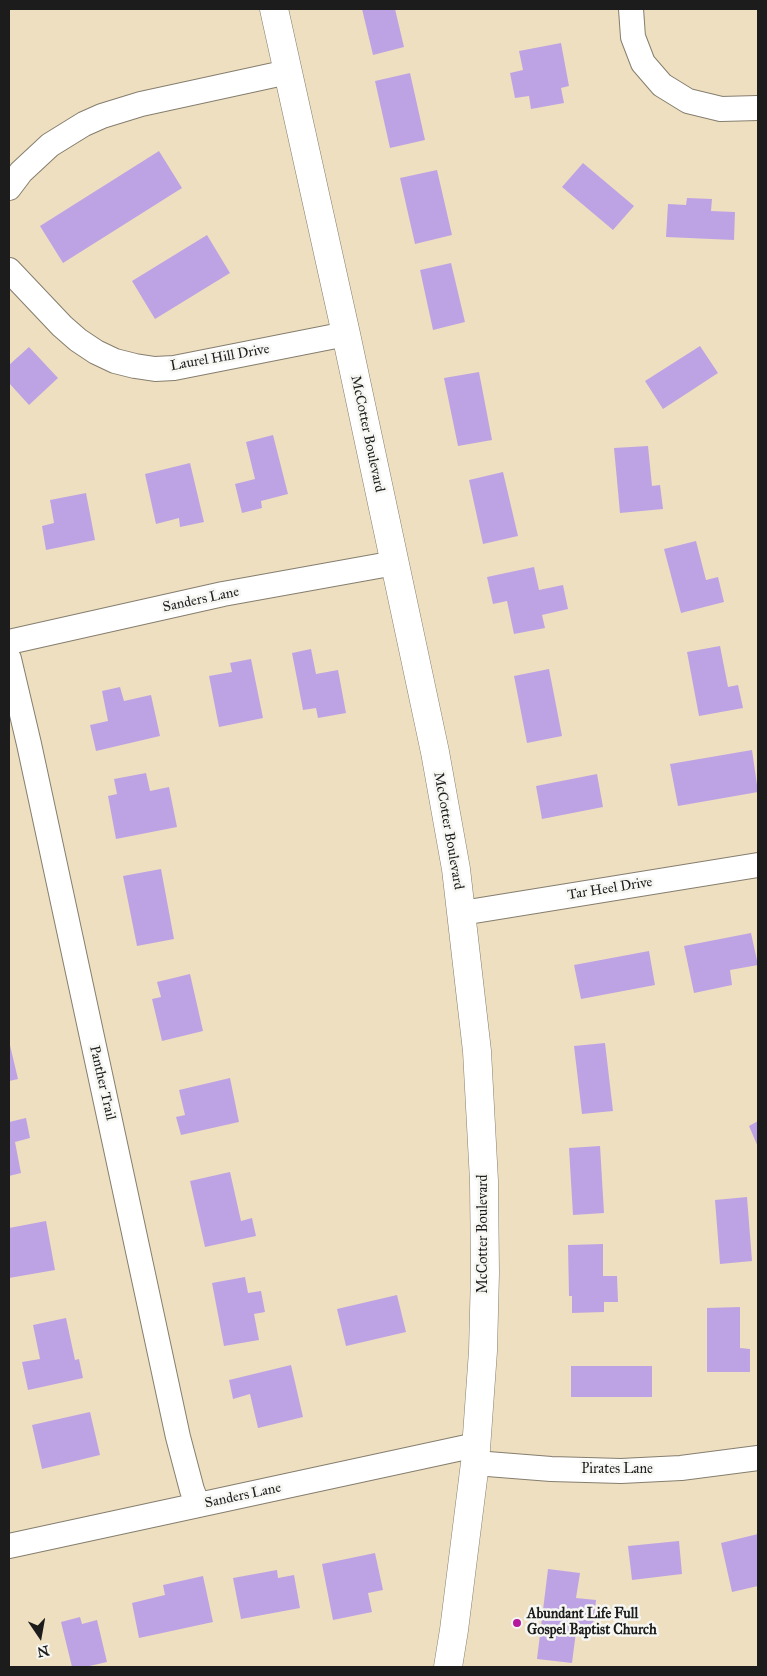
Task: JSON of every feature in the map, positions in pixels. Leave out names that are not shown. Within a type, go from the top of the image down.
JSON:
[{"type":"street","name":"McCotter Boulevard","points":[[274,9],[346,334],[435,752],[456,870],[477,1051],[484,1181],[485,1273],[483,1351],[476,1454],[448,1667]]},
{"type":"street","points":[[631,9],[633,37],[643,64],[662,86],[688,100],[721,109],[758,108]]},
{"type":"street","points":[[9,188],[20,172],[50,145],[84,124],[102,116],[141,104],[288,72]]},
{"type":"street","name":"Laurel Hill Drive","points":[[9,270],[62,326],[78,340],[96,352],[115,361],[135,366],[155,369],[174,368],[346,334]]},
{"type":"street","name":"Sanders Lane","points":[[9,642],[223,594],[395,563]]},
{"type":"street","name":"Panther Trail","points":[[9,659],[29,744],[178,1438],[198,1505]]},
{"type":"street","name":"Tar Heel Drive","points":[[462,913],[758,865]]},
{"type":"street","name":"Sanders Lane","points":[[9,1546],[198,1505],[476,1454]]},
{"type":"street","name":"Pirates Lane","points":[[476,1454],[551,1469],[621,1471],[681,1468],[758,1458]]},
{"type":"building","points":[[362,9],[395,9],[404,47],[373,55]]},
{"type":"building","points":[[561,43],[569,86],[561,88],[564,103],[531,109],[529,96],[515,98],[510,73],[523,70],[519,51]]},
{"type":"building","points":[[410,73],[425,140],[390,148],[375,81]]},
{"type":"building","points":[[159,151],[182,188],[63,263],[40,226]]},
{"type":"building","points":[[583,163],[634,206],[613,230],[562,187]]},
{"type":"building","points":[[437,170],[452,235],[415,244],[400,178]]},
{"type":"building","points":[[687,198],[712,199],[711,211],[735,212],[734,240],[666,237],[668,204],[686,205]]},
{"type":"building","points":[[207,235],[230,273],[155,319],[132,281]]},
{"type":"building","points":[[451,263],[465,322],[433,330],[420,270]]},
{"type":"building","points":[[700,346],[718,373],[663,409],[645,381]]},
{"type":"building","points":[[29,347],[58,378],[29,405],[9,383],[9,365]]},
{"type":"building","points":[[479,372],[492,440],[458,446],[444,378]]},
{"type":"building","points":[[273,435],[288,494],[261,501],[262,508],[242,513],[235,484],[255,479],[246,442]]},
{"type":"building","points":[[648,446],[652,486],[660,485],[663,509],[620,513],[614,448]]},
{"type":"building","points":[[190,463],[204,522],[180,527],[179,518],[156,524],[145,474]]},
{"type":"building","points":[[503,472],[518,536],[483,544],[469,480]]},
{"type":"building","points":[[86,493],[95,540],[46,550],[42,526],[54,523],[50,500]]},
{"type":"building","points":[[696,541],[706,580],[718,577],[724,602],[681,613],[664,549]]},
{"type":"building","points":[[534,567],[539,590],[563,585],[568,609],[542,615],[545,628],[514,634],[507,601],[493,604],[487,577]]},
{"type":"building","points":[[720,646],[728,687],[738,685],[743,708],[699,716],[687,652]]},
{"type":"building","points":[[311,649],[316,674],[338,670],[346,713],[318,718],[316,708],[303,710],[292,653]]},
{"type":"building","points":[[251,659],[263,718],[219,727],[209,676],[232,672],[230,663]]},
{"type":"building","points":[[549,669],[562,736],[527,743],[514,676]]},
{"type":"building","points":[[120,687],[124,701],[151,695],[160,736],[96,751],[90,725],[108,721],[102,691]]},
{"type":"building","points":[[752,750],[758,792],[678,806],[670,764]]},
{"type":"building","points":[[146,773],[150,791],[169,787],[177,827],[116,839],[108,796],[117,794],[114,779]]},
{"type":"building","points":[[597,774],[603,807],[542,819],[536,786]]},
{"type":"building","points":[[161,869],[174,939],[137,946],[123,876]]},
{"type":"building","points":[[751,933],[758,965],[730,970],[732,985],[694,993],[684,946]]},
{"type":"building","points":[[649,951],[655,985],[581,999],[574,965]]},
{"type":"building","points":[[190,974],[203,1031],[162,1041],[152,999],[161,997],[157,982]]},
{"type":"building","points":[[9,1041],[18,1079],[9,1081]]},
{"type":"building","points":[[605,1043],[613,1111],[582,1114],[574,1046]]},
{"type":"building","points":[[230,1078],[239,1122],[181,1135],[176,1117],[185,1115],[179,1090]]},
{"type":"building","points":[[26,1118],[30,1138],[15,1142],[21,1173],[9,1176],[9,1122]]},
{"type":"building","points":[[758,1121],[758,1147],[749,1126]]},
{"type":"building","points":[[600,1146],[604,1213],[573,1215],[569,1148]]},
{"type":"building","points":[[230,1172],[241,1221],[252,1218],[256,1236],[205,1247],[190,1181]]},
{"type":"building","points":[[747,1197],[752,1261],[720,1264],[715,1200]]},
{"type":"building","points":[[46,1221],[55,1270],[9,1278],[9,1228]]},
{"type":"building","points":[[603,1244],[603,1276],[617,1276],[618,1302],[604,1302],[604,1312],[572,1313],[572,1296],[569,1296],[568,1245]]},
{"type":"building","points":[[245,1277],[248,1293],[261,1291],[265,1312],[254,1314],[259,1340],[224,1346],[212,1283]]},
{"type":"building","points":[[397,1295],[406,1332],[346,1346],[337,1309]]},
{"type":"building","points":[[740,1307],[740,1348],[750,1349],[750,1372],[707,1372],[707,1308]]},
{"type":"building","points":[[66,1318],[75,1360],[79,1359],[83,1378],[28,1390],[22,1362],[40,1359],[33,1325]]},
{"type":"building","points":[[291,1365],[303,1417],[258,1428],[250,1394],[233,1399],[229,1380]]},
{"type":"building","points":[[571,1366],[652,1366],[652,1397],[571,1397]]},
{"type":"building","points":[[90,1412],[100,1455],[42,1469],[32,1425]]},
{"type":"building","points":[[758,1534],[758,1586],[732,1592],[721,1543]]},
{"type":"building","points":[[679,1541],[682,1574],[632,1580],[628,1546]]},
{"type":"building","points":[[375,1553],[383,1590],[368,1593],[372,1612],[333,1620],[322,1564]]},
{"type":"building","points":[[548,1569],[580,1573],[576,1598],[596,1600],[593,1625],[577,1624],[572,1663],[537,1659]]},
{"type":"building","points":[[277,1570],[278,1578],[294,1575],[300,1608],[241,1619],[233,1578]]},
{"type":"building","points":[[203,1576],[213,1622],[139,1638],[132,1603],[165,1595],[163,1585]]},
{"type":"building","points":[[80,1617],[82,1624],[97,1620],[107,1662],[85,1667],[72,1667],[61,1622]]},
{"type":"place","name":"Abundant Life Full Gospel Baptist Church","points":[[517,1623]]}]
